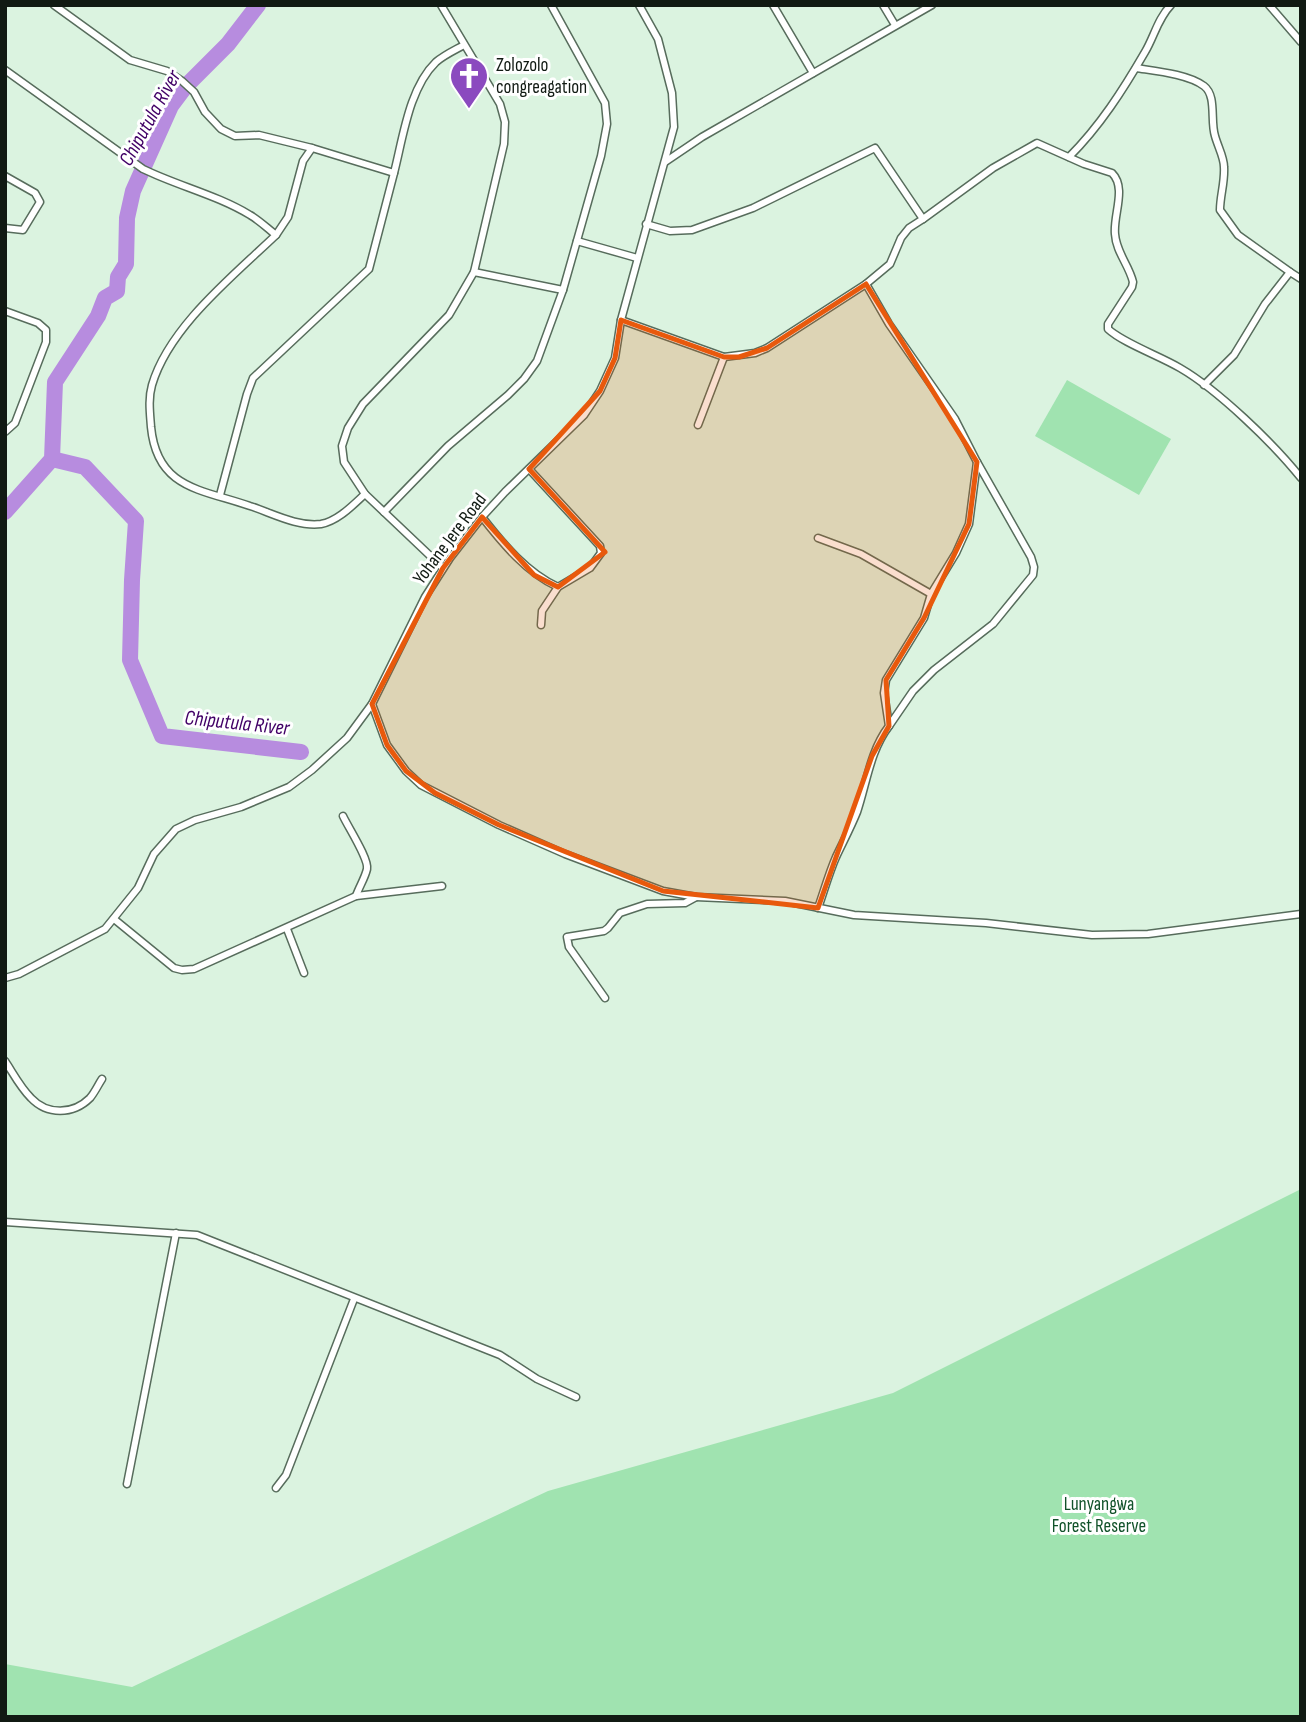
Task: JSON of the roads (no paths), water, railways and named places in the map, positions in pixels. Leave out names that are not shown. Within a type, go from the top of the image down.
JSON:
[{"type":"street","points":[[54,5],[130,60],[167,71],[182,81],[194,92],[205,112],[221,129],[235,136],[259,135],[394,173]]},
{"type":"street","points":[[441,5],[500,104],[506,132],[474,272],[449,315],[363,404],[348,428],[342,446],[344,462],[365,494],[443,568]]},
{"type":"street","points":[[384,512],[448,446],[524,379],[537,360],[563,290],[601,156],[607,113],[605,103],[551,5]]},
{"type":"street","name":"Yohane Jere Road","points":[[5,978],[19,974],[105,929],[138,888],[154,854],[176,829],[195,820],[241,807],[289,786],[312,770],[346,738],[372,704],[425,597],[443,568],[482,517],[572,429],[600,391],[615,358],[621,320],[674,127],[672,93],[658,39],[639,5]]},
{"type":"street","points":[[773,5],[813,73]]},
{"type":"street","points":[[883,5],[895,25]]},
{"type":"street","points":[[665,162],[702,137],[932,5]]},
{"type":"street","points":[[1069,157],[1097,127],[1136,68],[1171,5]]},
{"type":"street","points":[[1269,5],[1301,42]]},
{"type":"street","points":[[220,495],[253,378],[369,269],[412,106],[423,78],[438,61],[464,45]]},
{"type":"street","points":[[1136,68],[1174,75],[1201,84],[1207,90],[1213,103],[1211,114],[1214,134],[1224,164],[1220,210],[1241,237],[1301,279]]},
{"type":"street","points":[[5,70],[143,169],[251,215],[276,234]]},
{"type":"street","points":[[621,320],[724,357],[755,354],[866,284],[890,264],[901,238],[909,228],[993,168],[1037,143],[1112,173],[1118,184],[1114,232],[1118,250],[1133,282],[1108,324],[1108,329],[1159,355],[1205,385],[1300,474]]},
{"type":"street","points":[[312,148],[303,161],[288,217],[276,234],[182,327],[162,360],[151,386],[149,403],[152,439],[162,466],[182,484],[302,524],[324,524],[347,511],[365,494]]},
{"type":"street","points":[[646,225],[670,231],[692,230],[753,208],[875,148],[923,219]]},
{"type":"street","points":[[5,176],[36,193],[40,202],[23,230],[5,228]]},
{"type":"street","points":[[577,241],[637,258]]},
{"type":"street","points":[[474,272],[563,290]]},
{"type":"street","points":[[1205,385],[1234,355],[1265,304],[1290,272]]},
{"type":"street","points":[[818,908],[835,860],[856,815],[879,739],[913,691],[934,670],[993,624],[1033,575],[1034,567],[955,419],[889,324],[866,284]]},
{"type":"street","points":[[5,311],[38,323],[46,330],[46,342],[15,423],[5,432]]},
{"type":"street","points":[[698,425],[724,357]]},
{"type":"street","points":[[889,726],[884,693],[886,680],[924,618],[931,594],[956,553],[969,524],[977,462]]},
{"type":"street","points":[[529,469],[600,546],[601,553],[590,568],[558,587],[542,611],[541,625]]},
{"type":"street","points":[[482,517],[534,575],[558,587]]},
{"type":"street","points":[[818,538],[861,554],[931,594]]},
{"type":"street","points":[[372,704],[387,745],[405,771],[435,793],[565,854],[663,891],[696,897],[785,901],[854,915],[986,923],[1092,935],[1125,936],[1301,914]]},
{"type":"street","points":[[343,816],[366,859],[367,867],[356,896]]},
{"type":"street","points":[[114,919],[174,968],[194,969],[356,896],[442,886]]},
{"type":"street","points":[[605,998],[569,947],[567,937],[604,930],[620,913],[647,904],[678,904],[696,897]]},
{"type":"street","points":[[287,929],[304,973]]},
{"type":"street","points":[[5,1061],[32,1099],[50,1111],[65,1110],[85,1102],[102,1079]]},
{"type":"street","points":[[5,1222],[197,1235],[500,1355],[537,1379],[576,1397]]},
{"type":"street","points":[[127,1484],[176,1233]]},
{"type":"street","points":[[276,1488],[286,1475],[354,1299]]},
{"type":"waterway","name":"Chiputula River","points":[[5,512],[52,459],[55,382],[98,316],[105,298],[117,291],[118,277],[126,264],[127,218],[133,191],[171,106],[186,86],[228,44],[258,5]]},
{"type":"waterway","name":"Chiputula River","points":[[52,459],[85,467],[136,521],[130,660],[162,736],[301,752]]},
{"type":"place","name":"Zolozolo congreagation","points":[[469,110]]},
{"type":"park label","name":"Lunyangwa Forest Reserve","points":[[1099,1515]]}]
